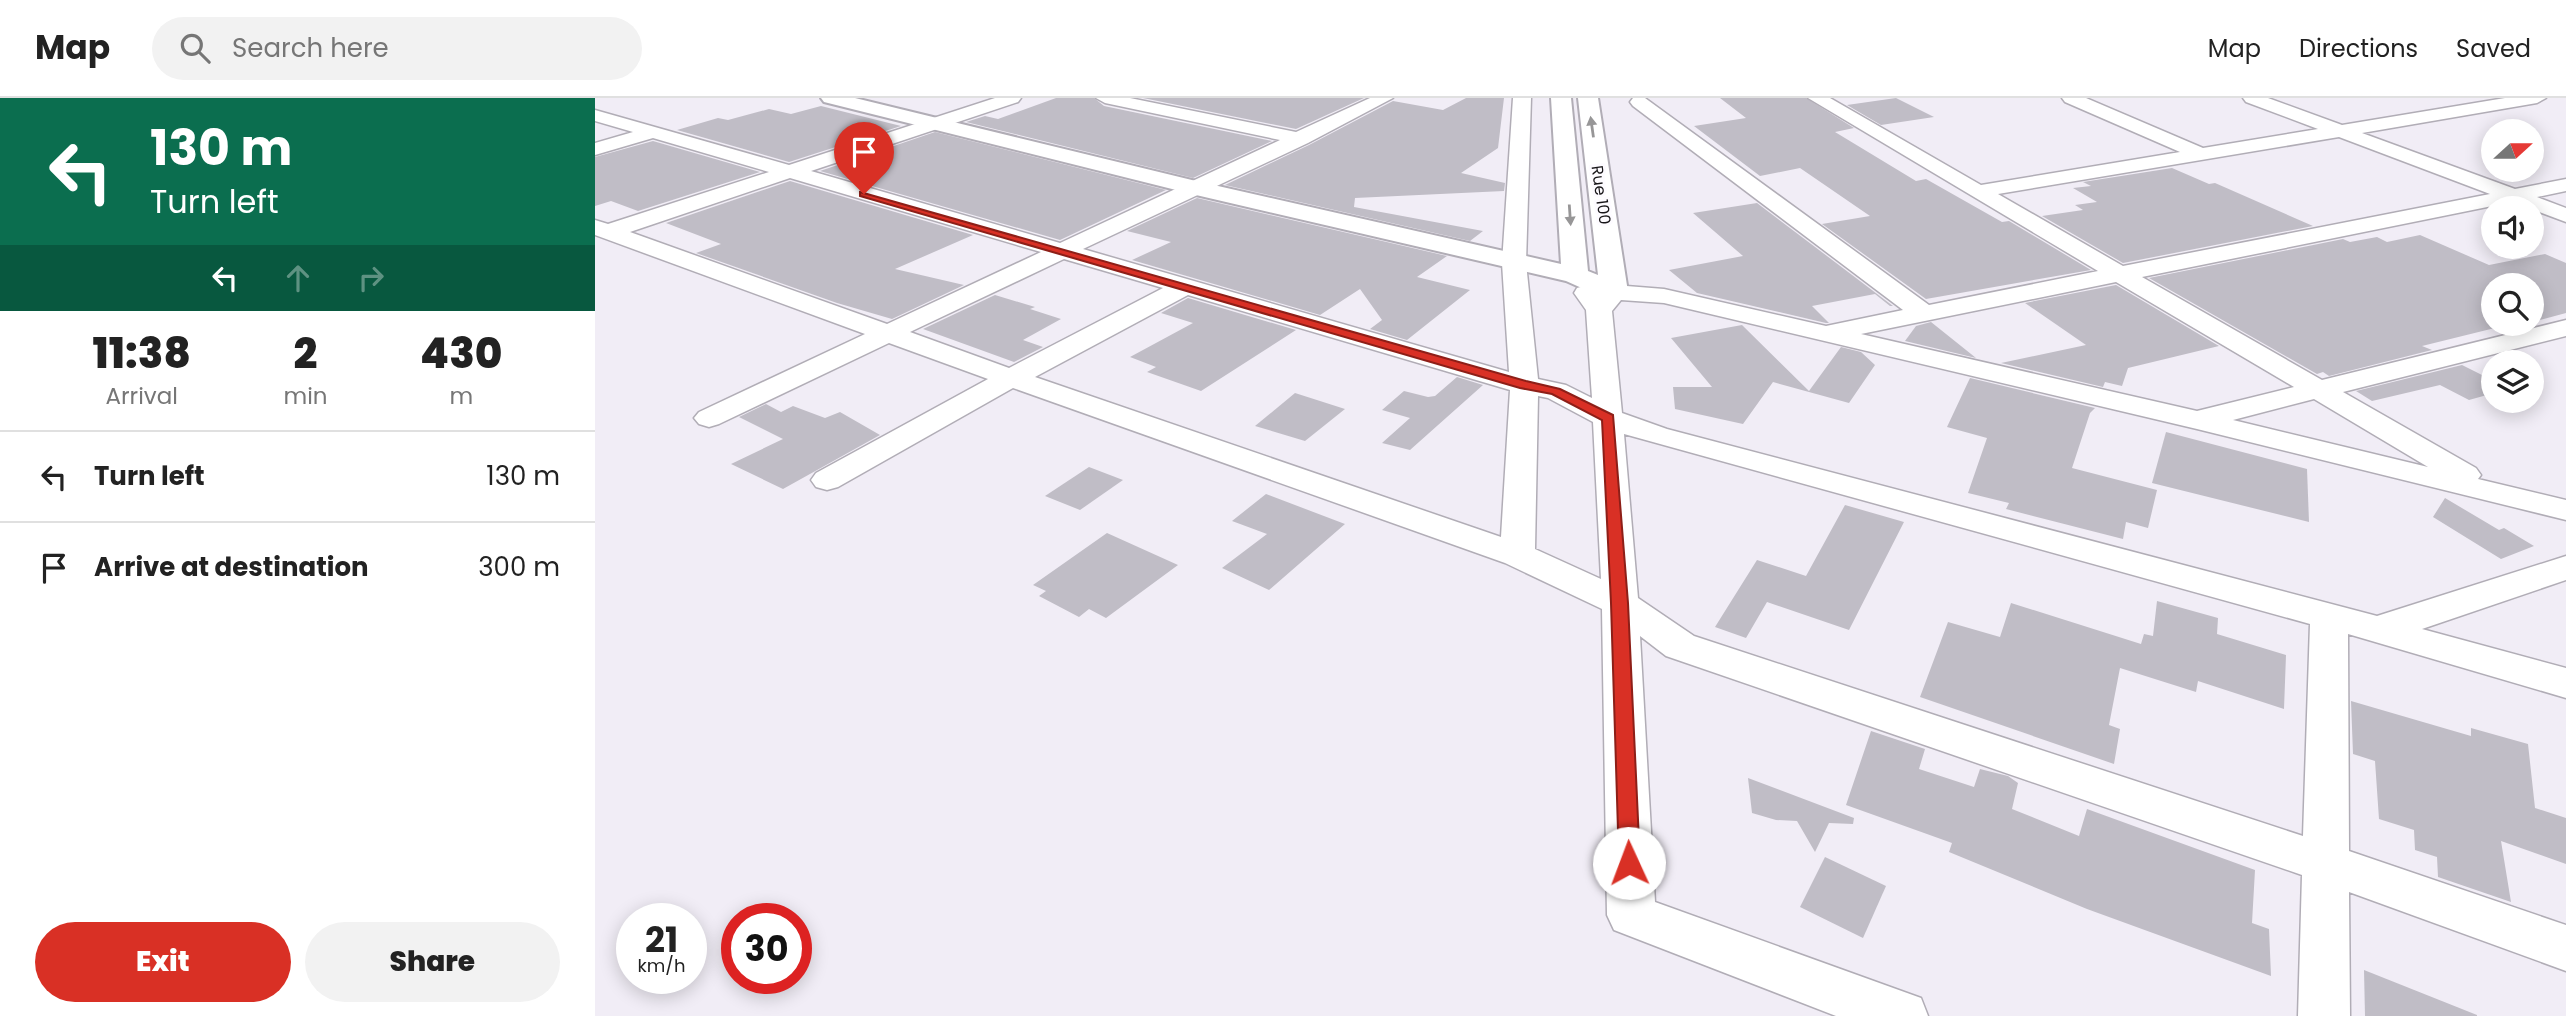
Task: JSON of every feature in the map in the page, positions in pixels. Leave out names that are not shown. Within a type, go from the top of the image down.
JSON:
[{"type":"street","points":[[595,99],[600,98]]},
{"type":"street","points":[[831,98],[1196,188],[1575,275],[1607,301],[1664,296],[2197,420],[2566,510]]},
{"type":"street","points":[[602,229],[790,173],[1011,98]]},
{"type":"street","points":[[1105,98],[1300,139]]},
{"type":"street","points":[[709,418],[1384,98]]},
{"type":"street","points":[[1517,555],[1524,385],[1514,263],[1522,98]]},
{"type":"street","points":[[1561,98],[1575,275]]},
{"type":"street","name":"Rue 100","points":[[1588,98],[1607,301]]},
{"type":"street","points":[[1817,98],[2498,494]]},
{"type":"street","points":[[2071,98],[2201,154]]},
{"type":"street","points":[[2252,98],[2566,215]]},
{"type":"street","points":[[1980,191],[2537,98]]},
{"type":"street","points":[[1661,99],[1639,102],[1924,313]]},
{"type":"street","points":[[595,115],[1524,385],[1556,391],[1608,418],[1670,439],[2329,616],[2566,683]]},
{"type":"street","points":[[595,149],[653,132]]},
{"type":"street","points":[[1826,333],[2566,185]]},
{"type":"street","points":[[602,229],[1011,378],[1517,555],[1620,603],[1680,646],[2326,863],[2566,948]]},
{"type":"street","points":[[827,480],[1011,378],[1184,287]]},
{"type":"street","points":[[1607,301],[1608,418],[1620,603],[1631,915],[1902,1016]]},
{"type":"street","points":[[2197,420],[2566,328]]},
{"type":"street","points":[[2377,630],[2566,568]]},
{"type":"street","points":[[2324,1016],[2329,616]]},
{"type":"building","points":[[1056,98],[1094,98],[1104,106],[1272,141],[1193,178],[966,122],[985,116],[998,119]]},
{"type":"building","points":[[1143,98],[1364,98],[1296,129]]},
{"type":"building","points":[[1466,98],[1504,98],[1498,148],[1461,173],[1505,183],[1504,191],[1355,198],[1354,207],[1483,231],[1470,241],[1225,185],[1393,101],[1443,110]]},
{"type":"building","points":[[1720,98],[1806,98],[1854,128],[1835,132],[1916,181],[1926,179],[2002,222],[2009,221],[2091,270],[1926,299],[1822,224],[1870,216],[1800,168],[1760,176],[1694,126],[1746,118]]},
{"type":"building","points":[[1896,98],[1934,117],[1881,125],[1847,105]]},
{"type":"building","points":[[821,106],[901,126],[789,162],[677,130],[718,118],[728,120],[769,109],[791,114]]},
{"type":"building","points":[[935,132],[1166,190],[1060,240],[820,171]]},
{"type":"building","points":[[653,141],[760,172],[638,211],[611,201],[595,206],[595,157]]},
{"type":"building","points":[[2172,168],[2209,184],[2215,183],[2313,226],[2123,263],[2042,216],[2083,210],[2075,205],[2097,202],[2073,188],[2091,186],[2083,182]]},
{"type":"building","points":[[790,181],[973,235],[895,269],[964,285],[892,319],[837,303],[696,253],[721,244],[666,223]]},
{"type":"building","points":[[1197,198],[1447,256],[1417,277],[1470,290],[1407,340],[1370,329],[1382,320],[1360,289],[1320,315],[1132,260],[1171,242],[1127,231]]},
{"type":"building","points":[[1757,203],[1893,306],[1875,294],[1812,306],[1829,323],[1826,323],[1697,293],[1669,270],[1743,256],[1693,213]]},
{"type":"building","points":[[2420,235],[2489,265],[2520,259],[2544,259],[2545,254],[2566,263],[2566,313],[2544,319],[2544,273],[2481,273],[2481,331],[2422,346],[2432,350],[2329,376],[2323,372],[2317,374],[2149,278],[2343,239],[2350,242],[2377,237],[2387,242]]},
{"type":"building","points":[[2116,285],[2219,346],[2128,368],[2122,386],[2105,382],[2103,387],[2001,363],[2086,345],[2025,303]]},
{"type":"building","points":[[995,295],[1035,307],[1030,309],[1061,319],[1023,340],[1043,347],[1014,362],[923,329]]},
{"type":"building","points":[[1188,298],[1296,330],[1201,391],[1147,372],[1156,367],[1130,357],[1193,323],[1161,313]]},
{"type":"building","points":[[1931,322],[1976,358],[1905,341],[1916,326]]},
{"type":"building","points":[[1742,325],[1809,391],[1841,347],[1861,352],[1875,365],[1849,403],[1773,382],[1743,424],[1675,409],[1673,387],[1712,387],[1671,338]]},
{"type":"building","points":[[2462,365],[2481,374],[2481,397],[2469,400],[2440,385],[2372,401],[2356,391]]},
{"type":"building","points":[[1457,377],[1483,385],[1410,450],[1382,443],[1410,418],[1382,410],[1404,391],[1428,397],[1435,396]]},
{"type":"building","points":[[1970,378],[2095,408],[2090,413],[2072,468],[2157,490],[2148,528],[2126,522],[2123,539],[2006,509],[2009,503],[1968,493],[1987,438],[1947,427]]},
{"type":"building","points":[[1295,393],[1345,409],[1305,441],[1255,426]]},
{"type":"building","points":[[766,404],[781,412],[793,406],[825,418],[840,412],[880,435],[783,489],[731,464],[783,439],[739,417]]},
{"type":"building","points":[[2166,432],[2307,469],[2309,522],[2152,483]]},
{"type":"building","points":[[1089,467],[1123,480],[1080,510],[1045,496]]},
{"type":"building","points":[[1266,494],[1345,524],[1269,590],[1222,568],[1267,534],[1232,521]]},
{"type":"building","points":[[2445,498],[2499,530],[2504,528],[2534,546],[2501,559],[2433,517]]},
{"type":"building","points":[[1845,505],[1904,522],[1849,630],[1767,602],[1746,638],[1715,627],[1757,560],[1806,576]]},
{"type":"building","points":[[1107,533],[1178,565],[1106,618],[1089,609],[1079,617],[1039,596],[1046,591],[1033,585]]},
{"type":"building","points":[[2157,601],[2218,618],[2217,634],[2286,655],[2284,709],[2198,681],[2196,692],[2120,668],[2109,725],[2120,729],[2114,764],[1920,697],[1948,622],[2000,637],[2011,603],[2141,644],[2144,634],[2153,636]]},
{"type":"building","points":[[2351,701],[2471,736],[2471,728],[2528,744],[2535,808],[2566,818],[2566,864],[2501,841],[2511,902],[2438,877],[2437,857],[2415,850],[2414,830],[2379,819],[2375,761],[2353,754]]},
{"type":"building","points":[[1871,731],[1925,749],[1919,769],[1974,787],[1980,769],[2008,776],[2018,783],[2012,809],[2079,836],[2087,809],[2255,870],[2252,923],[2269,929],[2271,976],[2087,909],[1949,852],[1952,843],[1846,805]]},
{"type":"building","points":[[1748,778],[1854,818],[1853,824],[1829,823],[1815,852],[1797,821],[1776,820],[1752,813]]},
{"type":"building","points":[[1825,857],[1886,886],[1863,938],[1800,907]]},
{"type":"building","points":[[2364,970],[2477,1015],[2477,1016],[2365,1016]]},
{"type":"route","points":[[864,194],[1524,385],[1556,391],[1608,418],[1620,603],[1629,863]]}]
